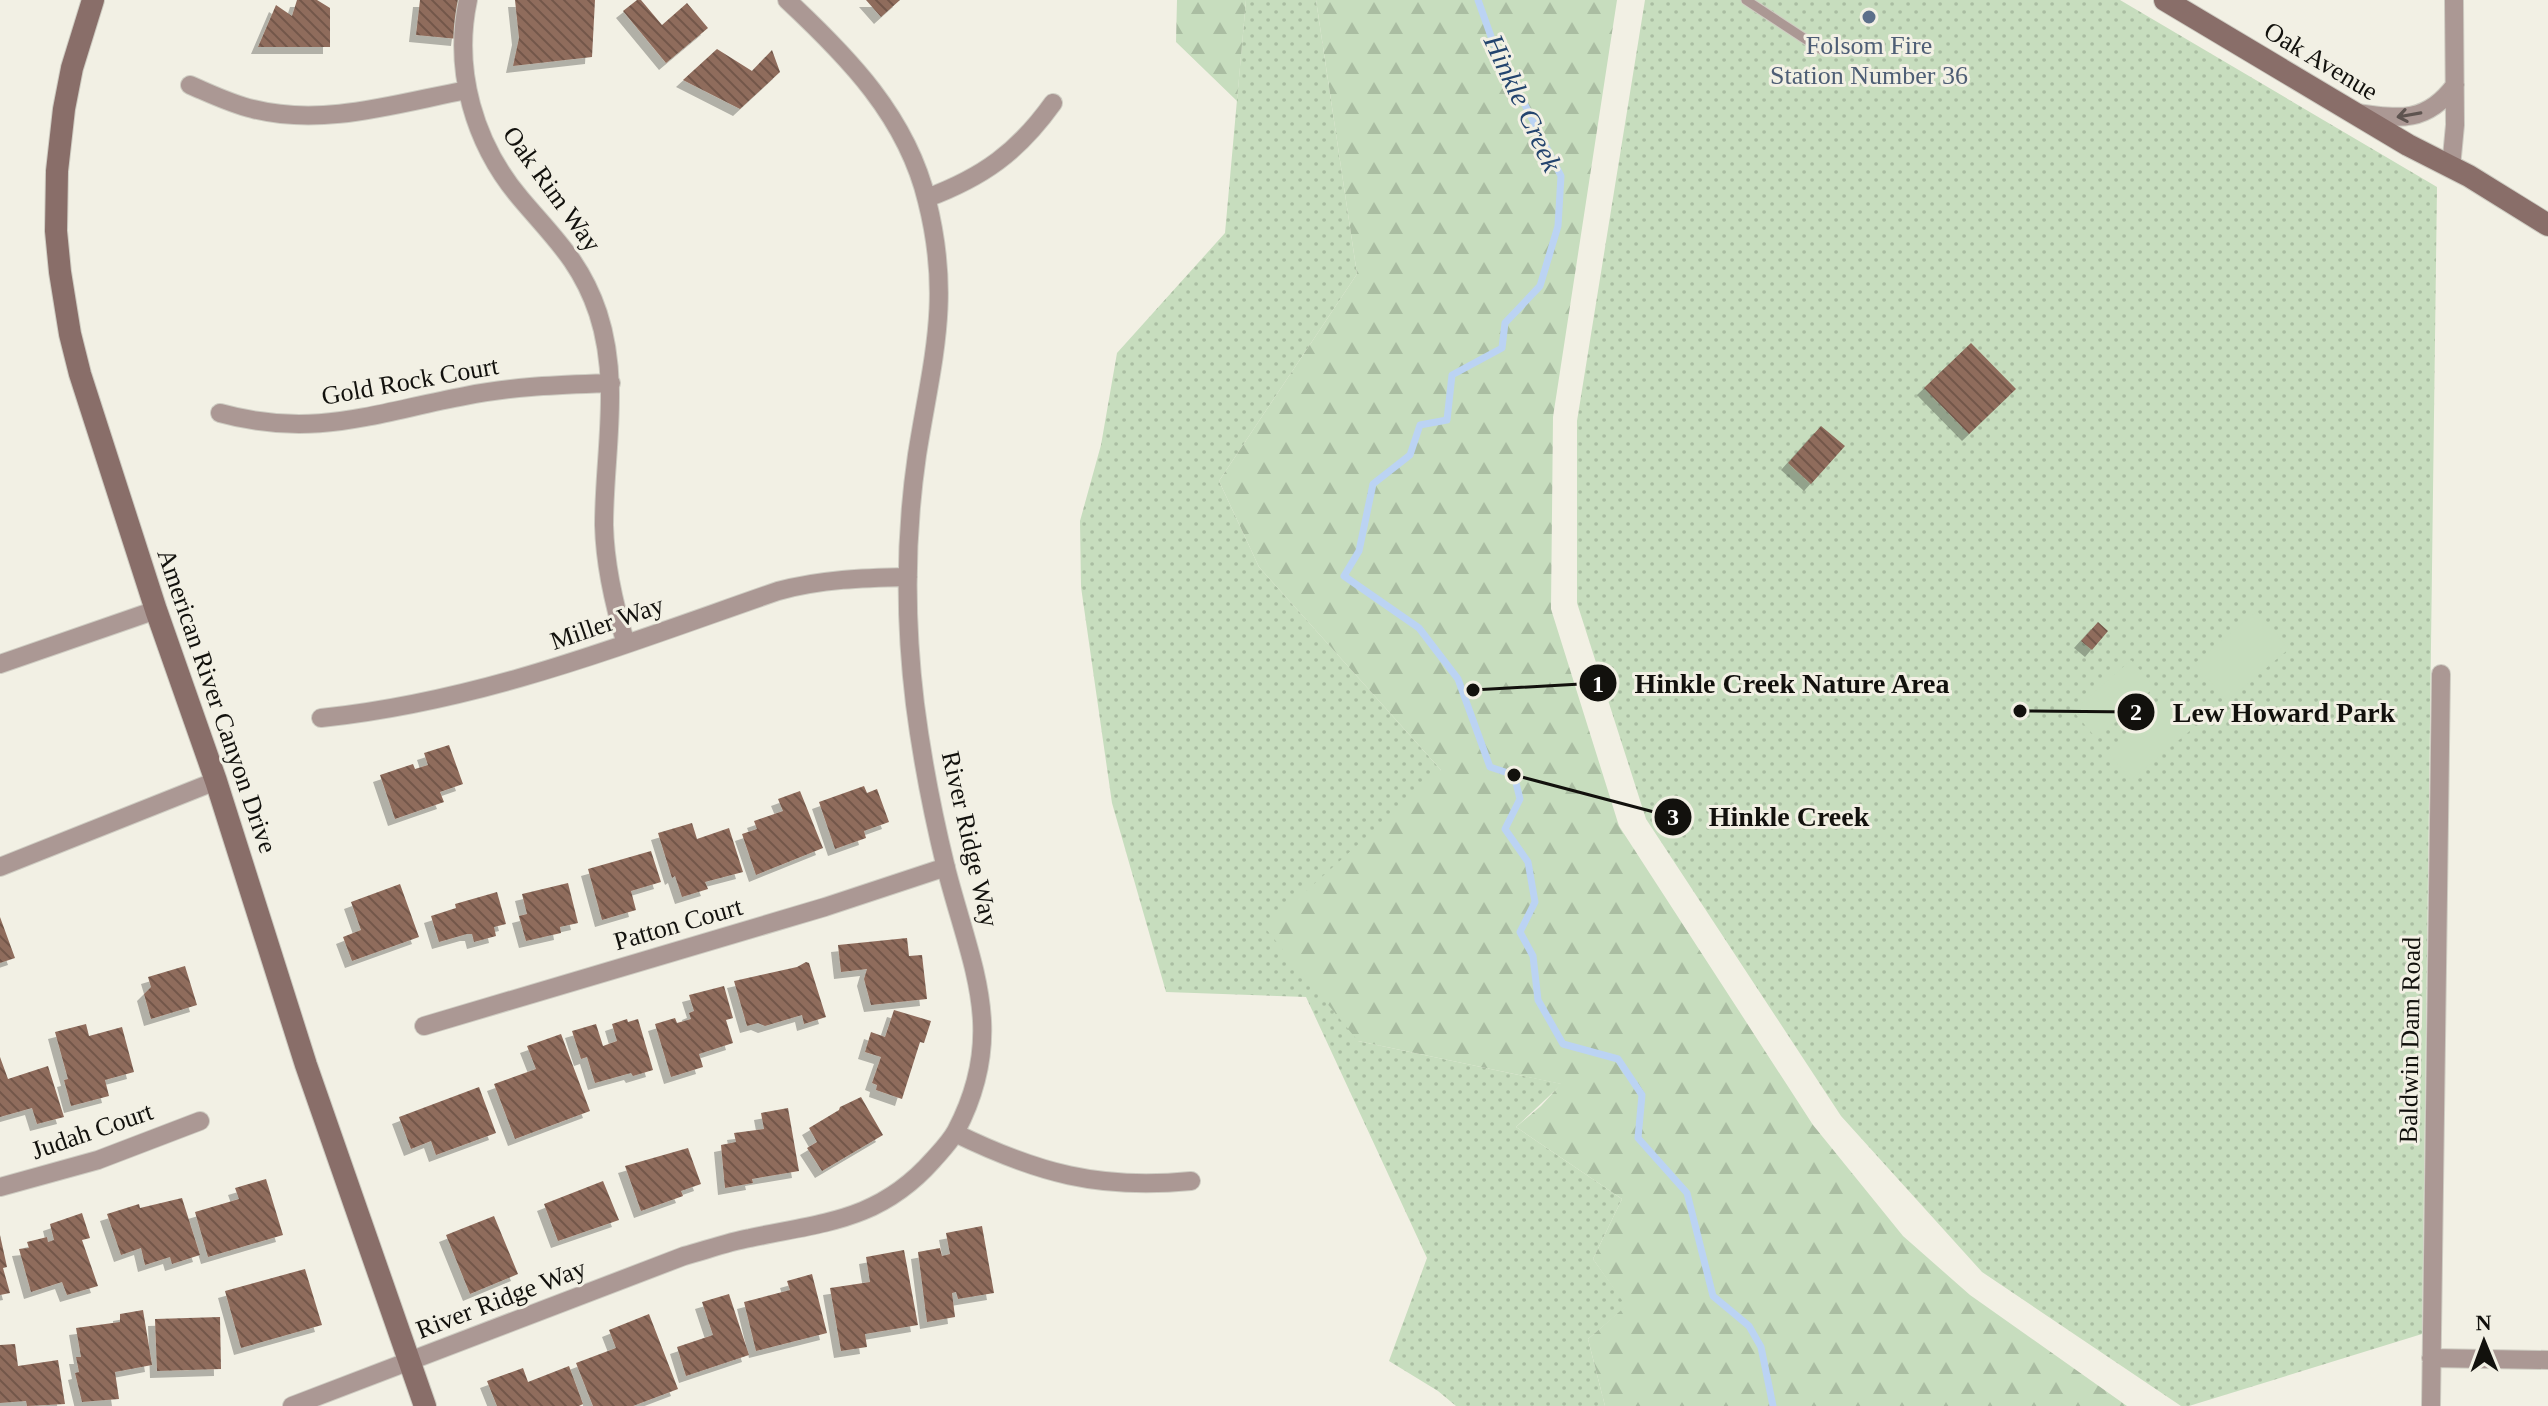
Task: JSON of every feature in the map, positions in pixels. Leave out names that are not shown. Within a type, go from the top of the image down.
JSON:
[{"type":"main road","name":"American River Canyon Drive","points":[[93,0],[72,68],[57,171],[56,231],[70,334],[156,610],[216,781],[306,1065],[425,1406]]},
{"type":"main road","name":"Oak Avenue","points":[[2165,0],[2548,225]]},
{"type":"street","name":"Oak Rim Way","points":[[468,0],[463,40],[467,90],[476,125],[497,167],[520,198],[557,237],[585,281],[607,347],[611,383],[605,553],[612,599],[626,644]]},
{"type":"street","name":"River Ridge Way","points":[[292,1406],[684,1256],[744,1239],[827,1224],[868,1209],[922,1173],[955,1133],[978,1076],[984,1024],[979,983],[946,867],[915,704],[908,621],[910,522],[917,456],[940,320],[941,283],[937,247],[927,198],[910,153],[880,100],[859,71],[787,0]]},
{"type":"street","points":[[2451,167],[2455,125],[2454,0]]},
{"type":"street","points":[[190,85],[255,110],[324,116],[467,90]]},
{"type":"street","points":[[2352,112],[2394,118],[2416,115],[2443,102],[2455,85]]},
{"type":"street","points":[[927,198],[989,169],[1035,128],[1053,103]]},
{"type":"street","name":"Gold Rock Court","points":[[220,413],[266,424],[312,425],[336,423],[468,395],[536,386],[611,383]]},
{"type":"street","name":"Miller Way","points":[[321,718],[442,700],[526,678],[808,583],[839,578],[908,577]]},
{"type":"street","points":[[1,661],[156,610]]},
{"type":"street","name":"Baldwin Dam Road","points":[[2431,1406],[2441,674]]},
{"type":"street","points":[[0,867],[216,781]]},
{"type":"street","name":"Patton Court","points":[[424,1026],[825,907],[946,867]]},
{"type":"street","name":"Judah Court","points":[[0,1187],[98,1160],[200,1121]]},
{"type":"street","points":[[955,1133],[1004,1157],[1075,1178],[1111,1183],[1191,1181]]},
{"type":"street","points":[[2431,1358],[2548,1360]]},
{"type":"lane","points":[[1746,0],[1822,50]]},
{"type":"green space","points":[[1177,0],[1246,0],[1237,101],[1176,42]]},
{"type":"green space","points":[[1246,0],[1316,0],[1357,274],[1219,481],[1259,567],[1441,770],[1358,1041],[1562,1084],[1516,1127],[1622,1199],[1593,1259],[1627,1306],[1588,1339],[1605,1406],[1456,1406],[1438,1391],[1389,1361],[1427,1258],[1306,997],[1166,992],[1112,803],[1081,587],[1080,521],[1101,445],[1117,353],[1225,233]]},
{"type":"green space","points":[[1316,0],[1617,0],[1553,417],[1551,609],[1619,826],[1813,1125],[1903,1236],[1970,1295],[2127,1406],[1605,1406],[1588,1339],[1626,1306],[1593,1259],[1622,1199],[1516,1127],[1561,1084],[1358,1041],[1265,928],[1441,770],[1259,567],[1219,481],[1357,274]]},
{"type":"green space","points":[[1645,0],[2120,0],[2437,187],[2422,1334],[2181,1406],[1982,1272],[1841,1116],[1646,819],[1577,603],[1577,421]]},
{"type":"green space","points":[[2257,611],[2289,649],[2227,701],[2195,663]]},
{"type":"green space","points":[[2131,660],[2155,687],[2096,738],[2073,711]]},
{"type":"green space","points":[[2166,701],[2191,730],[2131,780],[2107,751]]},
{"type":"building","points":[[297,0],[317,0],[330,8],[330,47],[258,47],[276,5],[292,16]]},
{"type":"building","points":[[420,0],[463,0],[458,39],[416,35]]},
{"type":"building","points":[[515,0],[595,0],[592,57],[513,66],[519,38]]},
{"type":"building","points":[[641,0],[662,25],[687,3],[708,28],[666,63],[623,11]]},
{"type":"building","points":[[866,0],[900,0],[881,17]]},
{"type":"building","points":[[717,49],[752,71],[772,50],[780,72],[740,109],[683,80]]},
{"type":"building","points":[[1971,343],[2016,389],[1969,434],[1924,388]]},
{"type":"building","points":[[1821,426],[1845,446],[1811,484],[1788,463]]},
{"type":"building","points":[[2098,622],[2108,631],[2092,650],[2081,641]]},
{"type":"building","points":[[449,745],[463,784],[440,792],[444,802],[395,819],[380,775],[413,764],[415,769],[428,765],[424,753]]},
{"type":"building","points":[[864,786],[867,793],[877,789],[889,822],[864,831],[866,838],[835,849],[819,802]]},
{"type":"building","points":[[800,791],[823,848],[756,875],[742,834],[757,829],[754,821],[783,811],[778,799]]},
{"type":"building","points":[[692,823],[697,839],[729,828],[743,872],[705,882],[708,889],[682,897],[675,876],[672,878],[658,833]]},
{"type":"building","points":[[651,851],[661,882],[631,891],[636,910],[602,920],[588,869]]},
{"type":"building","points":[[568,883],[578,923],[560,927],[561,933],[526,941],[519,916],[527,914],[522,894]]},
{"type":"building","points":[[400,884],[419,937],[352,961],[343,937],[361,930],[351,902]]},
{"type":"building","points":[[497,892],[506,924],[494,927],[496,936],[474,942],[472,934],[467,934],[439,942],[431,916],[456,908],[455,904]]},
{"type":"building","points":[[0,917],[15,958],[0,963]]},
{"type":"building","points":[[907,938],[909,956],[922,955],[927,999],[871,1005],[864,979],[867,969],[841,972],[838,945]]},
{"type":"building","points":[[809,963],[826,1017],[804,1024],[802,1015],[765,1026],[758,1023],[747,1026],[734,981],[797,967]]},
{"type":"building","points":[[185,966],[197,1005],[151,1019],[144,994],[151,987],[148,977]]},
{"type":"building","points":[[724,986],[733,1018],[726,1020],[733,1043],[699,1054],[703,1067],[671,1077],[655,1024],[675,1018],[677,1023],[691,1019],[689,1013],[694,1011],[689,995]]},
{"type":"building","points":[[894,1010],[931,1021],[924,1043],[920,1042],[902,1099],[876,1090],[877,1085],[872,1083],[881,1057],[865,1052],[871,1032],[885,1037]]},
{"type":"building","points":[[627,1019],[628,1022],[638,1019],[653,1070],[595,1083],[587,1057],[581,1059],[572,1031],[596,1024],[603,1046],[617,1041],[612,1024]]},
{"type":"building","points":[[86,1024],[89,1036],[122,1027],[134,1072],[105,1080],[109,1096],[71,1106],[64,1080],[68,1079],[55,1032]]},
{"type":"building","points":[[561,1034],[590,1111],[515,1139],[494,1084],[536,1069],[527,1046]]},
{"type":"building","points":[[0,1057],[8,1079],[48,1066],[64,1117],[37,1124],[32,1108],[0,1117]]},
{"type":"building","points":[[479,1087],[496,1133],[436,1155],[431,1141],[411,1149],[399,1117]]},
{"type":"building","points":[[861,1097],[883,1135],[822,1171],[807,1148],[817,1142],[809,1128]]},
{"type":"building","points":[[788,1108],[799,1171],[752,1179],[753,1183],[725,1188],[721,1145],[736,1142],[734,1133],[764,1129],[761,1113]]},
{"type":"building","points":[[688,1148],[701,1184],[681,1191],[683,1196],[641,1211],[625,1166]]},
{"type":"building","points":[[266,1179],[283,1235],[208,1257],[195,1212],[239,1199],[235,1188]]},
{"type":"building","points":[[603,1181],[619,1220],[558,1241],[544,1204]]},
{"type":"building","points":[[182,1198],[200,1255],[172,1264],[170,1257],[145,1265],[141,1248],[121,1255],[107,1214],[139,1204],[140,1208]]},
{"type":"building","points":[[82,1213],[90,1238],[82,1240],[98,1286],[67,1295],[62,1282],[31,1292],[19,1249],[29,1248],[27,1242],[47,1237],[48,1242],[54,1240],[50,1224]]},
{"type":"building","points":[[494,1216],[518,1274],[470,1294],[446,1235]]},
{"type":"building","points":[[982,1226],[994,1293],[958,1299],[956,1292],[952,1293],[955,1317],[927,1322],[918,1252],[940,1248],[942,1256],[950,1254],[946,1233]]},
{"type":"building","points":[[0,1235],[7,1267],[3,1268],[10,1293],[0,1295]]},
{"type":"building","points":[[904,1250],[918,1325],[865,1334],[867,1347],[841,1351],[830,1288],[870,1282],[866,1257]]},
{"type":"building","points":[[305,1269],[322,1325],[241,1348],[225,1291]]},
{"type":"building","points":[[812,1274],[827,1333],[756,1351],[744,1302],[790,1290],[787,1281]]},
{"type":"building","points":[[729,1294],[749,1355],[686,1376],[677,1347],[713,1335],[702,1302]]},
{"type":"building","points":[[143,1310],[152,1365],[115,1372],[119,1399],[82,1402],[75,1373],[79,1372],[76,1357],[81,1357],[76,1328],[120,1322],[120,1314]]},
{"type":"building","points":[[649,1314],[678,1389],[633,1406],[593,1406],[576,1363],[616,1348],[609,1330]]},
{"type":"building","points":[[220,1317],[221,1369],[157,1371],[155,1319]]},
{"type":"building","points":[[15,1344],[18,1366],[58,1360],[65,1404],[27,1406],[26,1401],[0,1403],[0,1345]]},
{"type":"building","points":[[569,1366],[583,1404],[579,1406],[497,1406],[487,1381],[523,1368],[528,1382]]},
{"type":"waterway","name":"Hinkle Creek","points":[[1478,0],[1493,42],[1561,176],[1558,226],[1540,286],[1505,323],[1502,348],[1452,375],[1447,420],[1420,425],[1410,455],[1373,484],[1359,551],[1344,576],[1419,628],[1458,679],[1490,767],[1514,775],[1520,799],[1505,829],[1528,862],[1535,902],[1520,932],[1533,956],[1538,1000],[1563,1044],[1618,1059],[1642,1095],[1638,1138],[1687,1193],[1713,1296],[1749,1326],[1761,1347],[1773,1406]]},
{"type":"place","name":"Folsom Fire Station Number 36","points":[[1869,17]]},
{"type":"place","name":"Hinkle Creek Nature Area","points":[[1473,690]]},
{"type":"place","name":"Lew Howard Park","points":[[2020,711]]},
{"type":"place","name":"Hinkle Creek","points":[[1514,775]]}]
